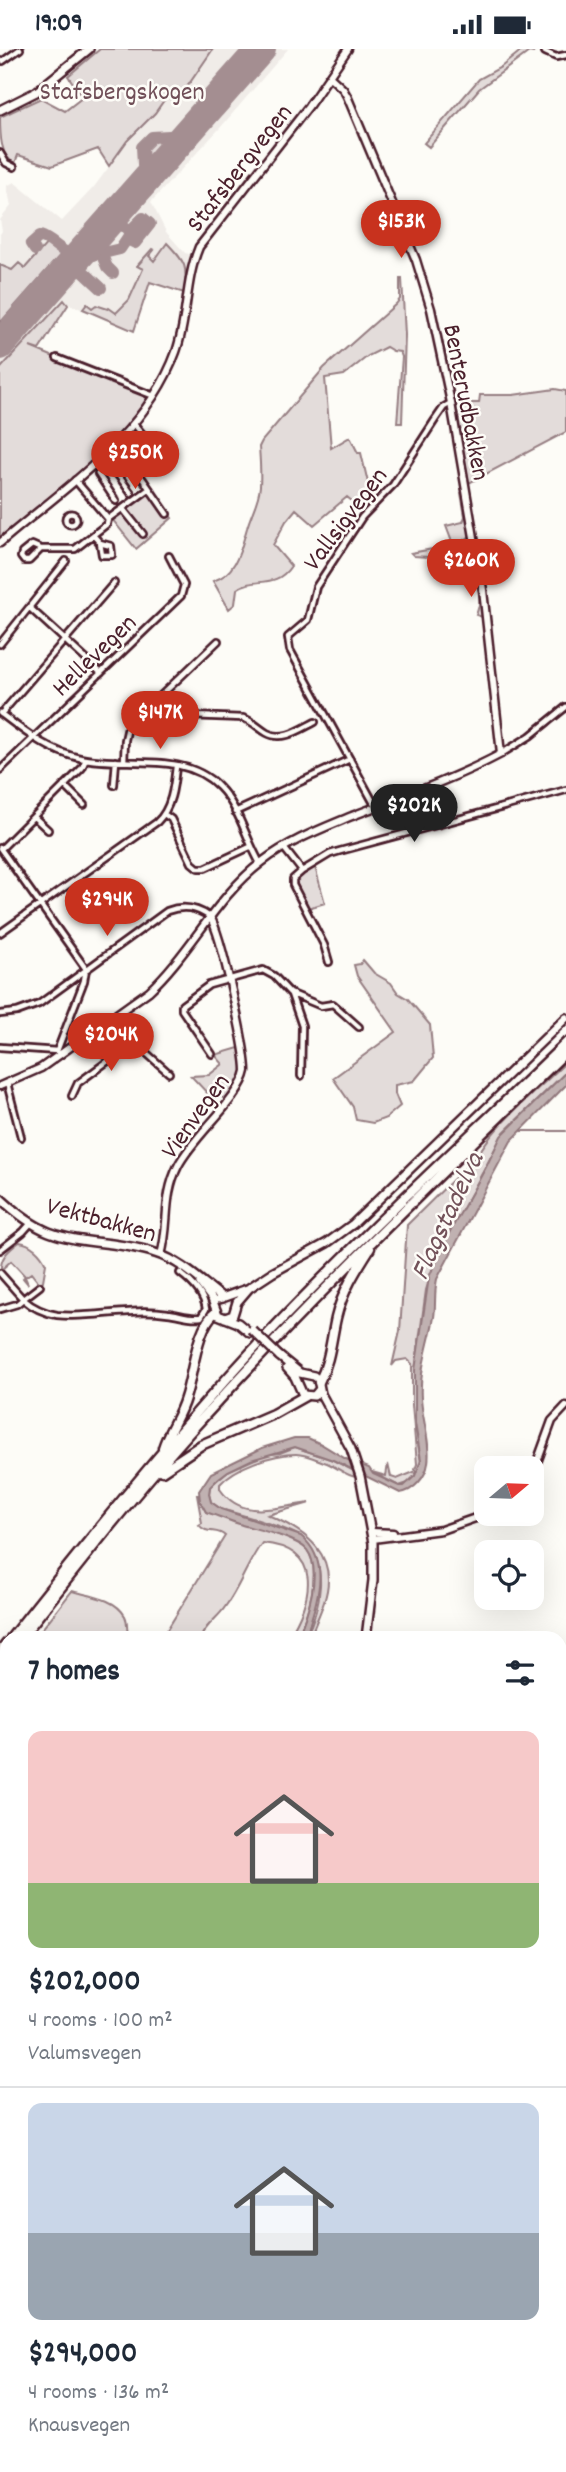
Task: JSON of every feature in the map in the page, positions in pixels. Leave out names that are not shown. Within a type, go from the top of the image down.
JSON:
[{"type":"highway","points":[[17,1631],[163,1451],[305,1296],[566,1043]]},
{"type":"highway","points":[[27,1631],[146,1484],[251,1366],[373,1239],[566,1052]]},
{"type":"highway","points":[[319,1386],[341,1301],[373,1239]]},
{"type":"highway","points":[[163,1451],[186,1398],[202,1334],[216,1309]]},
{"type":"highway","points":[[146,1484],[201,1445],[308,1396]]},
{"type":"main road","points":[[0,110],[43,87],[89,49]]},
{"type":"main road","name":"Stafsbergvegen","points":[[0,543],[134,424],[155,397],[177,348],[192,265],[199,247],[330,77],[348,49]]},
{"type":"main road","name":"Benterudbakken","points":[[330,77],[347,96],[420,272],[431,309],[451,403],[486,612],[501,754]]},
{"type":"main road","points":[[4,1085],[33,1073],[156,985],[210,917],[260,863],[310,834],[501,754]]},
{"type":"main road","name":"Vienvegen","points":[[161,1255],[168,1191],[177,1167],[196,1138],[239,1089],[246,1075],[245,1058],[228,979],[216,929],[210,917]]},
{"type":"main road","points":[[329,1410],[299,1391],[293,1374],[251,1331],[226,1318],[216,1309],[225,1298],[249,1288],[321,1247],[353,1224],[566,1018]]},
{"type":"main road","name":"Vektbakken","points":[[0,1198],[31,1222],[50,1232],[71,1238],[134,1247],[161,1255],[225,1298],[236,1308],[251,1331]]},
{"type":"main road","name":"Vektbakken","points":[[195,1276],[216,1309]]},
{"type":"main road","points":[[226,1318],[231,1317],[249,1288]]},
{"type":"main road","points":[[279,1357],[306,1375],[314,1376],[360,1476],[372,1536],[373,1580],[367,1631]]},
{"type":"main road","points":[[298,1384],[306,1375]]},
{"type":"main road","points":[[308,1396],[319,1386]]},
{"type":"main road","points":[[539,1456],[552,1421],[566,1406]]},
{"type":"main road","points":[[372,1536],[441,1530],[474,1519]]},
{"type":"street","points":[[3,61],[20,49]]},
{"type":"street","points":[[544,49],[553,56],[566,55]]},
{"type":"street","points":[[0,153],[6,163],[15,167]]},
{"type":"street","points":[[57,358],[155,397]]},
{"type":"street","name":"Vallsigvegen","points":[[376,807],[290,650],[288,637],[309,620],[316,587],[362,517],[393,485],[444,407],[451,403]]},
{"type":"street","points":[[134,424],[159,454]]},
{"type":"street","points":[[124,452],[167,514]]},
{"type":"street","points":[[110,464],[131,493]]},
{"type":"street","points":[[98,474],[116,501]]},
{"type":"street","points":[[75,479],[108,519]]},
{"type":"street","points":[[41,549],[75,549],[107,524],[108,519],[149,489]]},
{"type":"street","points":[[123,509],[143,534]]},
{"type":"street","points":[[93,535],[100,543]]},
{"type":"street","name":"Hellevegen","points":[[0,770],[181,596],[184,585],[169,556]]},
{"type":"street","points":[[0,644],[66,561]]},
{"type":"street","points":[[114,583],[1,714],[56,751],[86,759],[190,768],[212,780],[222,790],[235,812],[260,863]]},
{"type":"street","points":[[29,607],[101,673]]},
{"type":"street","points":[[124,761],[128,727],[218,641]]},
{"type":"street","points":[[150,705],[164,715],[243,718],[270,734],[279,736],[291,734],[315,722]]},
{"type":"street","points":[[501,754],[530,736],[566,707]]},
{"type":"street","points":[[0,1047],[58,1053],[84,981],[86,969],[0,849],[65,786],[82,768],[86,759]]},
{"type":"street","points":[[235,812],[350,759]]},
{"type":"street","points":[[114,785],[116,761]]},
{"type":"street","points":[[0,933],[152,826],[164,814],[173,789],[176,766]]},
{"type":"street","points":[[65,786],[83,805]]},
{"type":"street","points":[[329,962],[324,944],[293,885],[293,879],[302,871],[330,854],[566,790]]},
{"type":"street","points":[[164,814],[171,819],[192,863],[198,868],[250,847]]},
{"type":"street","points":[[34,817],[48,830]]},
{"type":"street","points":[[284,848],[302,871]]},
{"type":"street","points":[[0,1014],[34,1006],[167,911],[186,907],[198,909],[210,917]]},
{"type":"street","points":[[212,1054],[182,1010],[182,1005],[202,988],[265,971],[274,976],[290,993],[302,1026],[301,1076]]},
{"type":"street","points":[[290,993],[321,1006],[333,1004]]},
{"type":"street","points":[[330,997],[333,1004],[359,1027]]},
{"type":"street","points":[[108,1019],[169,1073]]},
{"type":"street","points":[[72,1096],[78,1083],[134,1042]]},
{"type":"street","points":[[4,1085],[21,1137]]},
{"type":"street","points":[[0,1250],[21,1234],[31,1222]]},
{"type":"street","points":[[0,1273],[23,1299],[44,1311],[61,1315],[121,1311],[201,1317],[206,1309],[204,1300],[180,1273]]},
{"type":"street","points":[[0,1309],[17,1304],[40,1286]]},
{"type":"shaded area","points":[[214,49],[288,49],[151,202],[166,232],[185,253],[194,255],[185,294],[150,282],[134,332],[69,304],[39,350],[31,347],[0,377],[0,220],[11,206],[7,186],[14,182],[62,221],[94,187],[126,144],[155,114],[160,104],[168,97],[176,102]]},
{"type":"shaded area","points":[[566,1072],[566,1085],[511,1141],[437,1279],[434,1317],[421,1388],[428,1463],[418,1483],[400,1493],[333,1460],[295,1447],[251,1460],[228,1471],[210,1487],[211,1502],[221,1509],[301,1536],[311,1546],[319,1569],[318,1595],[307,1631],[300,1631],[314,1581],[312,1559],[307,1550],[286,1538],[206,1512],[200,1501],[199,1491],[211,1473],[262,1448],[294,1438],[308,1438],[399,1486],[404,1486],[415,1476],[421,1460],[415,1423],[415,1370],[429,1277],[444,1242],[501,1136]]},
{"type":"green space","name":"Stafsbergskogen","points":[[100,49],[213,49],[176,103],[167,96],[109,166],[98,149],[52,166],[18,155],[15,163],[10,160],[2,144],[0,117],[41,98],[65,111],[83,97],[68,76]]},
{"type":"green space","points":[[523,49],[534,53],[529,52],[479,89],[429,147],[424,143],[479,79],[501,67]]},
{"type":"green space","points":[[180,137],[146,174],[145,150],[155,139]]},
{"type":"green space","points":[[48,242],[62,253],[0,323],[0,265],[12,270],[19,263],[25,268]]},
{"type":"green space","points":[[167,243],[184,265],[184,293],[150,282],[134,331],[83,309],[87,304],[92,308],[96,305],[116,313],[129,300],[143,269],[137,266],[152,249],[154,250],[149,256],[154,261]]},
{"type":"green space","points":[[400,279],[405,335],[402,423],[397,423],[402,357],[400,352],[386,347],[368,356],[344,375],[325,378],[331,448],[350,437],[358,453],[361,453],[373,504],[365,512],[347,497],[314,525],[296,509],[273,545],[291,566],[278,578],[251,583],[237,589],[235,604],[229,609],[213,581],[228,573],[240,552],[257,502],[259,447],[262,441],[324,368],[396,304],[400,299]]},
{"type":"green space","points":[[64,300],[68,305],[39,350],[30,347],[151,399],[118,438],[0,541],[0,369]]},
{"type":"green space","points":[[555,389],[566,391],[566,432],[469,483],[455,406],[457,403],[479,403],[480,395],[513,395]]},
{"type":"green space","points":[[150,490],[172,518],[136,549],[112,519]]},
{"type":"green space","points":[[464,492],[472,535],[452,548],[473,572],[478,570],[485,618],[476,615],[480,598],[477,584],[457,559],[414,556],[411,553],[449,546],[452,542],[446,526],[463,522],[465,516],[461,493]]},
{"type":"green space","points":[[315,867],[325,903],[308,908],[296,883],[297,878]]},
{"type":"green space","points":[[363,960],[374,973],[391,983],[398,993],[408,999],[430,1025],[433,1058],[414,1081],[395,1085],[400,1106],[386,1118],[373,1123],[356,1120],[353,1107],[333,1078],[396,1032],[357,976],[354,965]]},
{"type":"green space","points":[[242,1047],[243,1078],[226,1101],[218,1093],[209,1095],[191,1076],[209,1075],[223,1064],[215,1055]]},
{"type":"green space","points":[[566,1062],[566,1072],[504,1132],[435,1262],[426,1290],[415,1370],[415,1423],[421,1463],[418,1472],[408,1483],[399,1486],[372,1472],[386,1476],[388,1464],[391,1477],[397,1479],[414,1472],[417,1464],[412,1364],[407,1359],[396,1361],[392,1366],[400,1331],[407,1225],[478,1155],[506,1119]]},
{"type":"green space","points":[[19,1242],[35,1249],[46,1264],[43,1281],[34,1288],[38,1282],[31,1273],[25,1277],[28,1284],[23,1278],[25,1276],[11,1261],[1,1270],[4,1257]]},
{"type":"green space","points":[[295,1447],[333,1460],[356,1472],[357,1477],[327,1463],[296,1454],[265,1459],[244,1467],[220,1484],[220,1489],[229,1499],[249,1509],[273,1509],[310,1503],[268,1515],[307,1537],[323,1558],[328,1585],[313,1631],[308,1631],[320,1586],[317,1560],[311,1548],[302,1538],[287,1530],[221,1509],[211,1502],[209,1494],[210,1486],[228,1471],[264,1455]]},
{"type":"green space","points":[[197,1495],[206,1512],[276,1534],[307,1550],[312,1559],[314,1581],[300,1631],[292,1631],[307,1592],[308,1578],[304,1565],[296,1555],[282,1547],[262,1543],[230,1599],[204,1631],[166,1631],[225,1536],[219,1532],[205,1530],[199,1525],[202,1523]]},
{"type":"green space","points":[[72,1591],[115,1605],[125,1616],[128,1631],[41,1631]]},
{"type":"waterway","points":[[522,1131],[566,1131]]},
{"type":"taxiway","points":[[144,181],[142,147],[152,137],[186,135]]},
{"type":"taxiway","points":[[35,250],[31,244],[40,236],[65,252],[79,256],[120,249],[130,234],[115,214]]},
{"type":"taxiway","points":[[128,229],[132,229],[143,218],[150,224],[135,243],[131,241]]},
{"type":"taxiway","points":[[101,253],[113,273]]},
{"type":"taxiway","points":[[67,254],[101,288]]},
{"type":"runway","points":[[0,345],[261,49]]},
{"type":"water label","name":"Flagstadelva","points":[[445,1215]]}]
